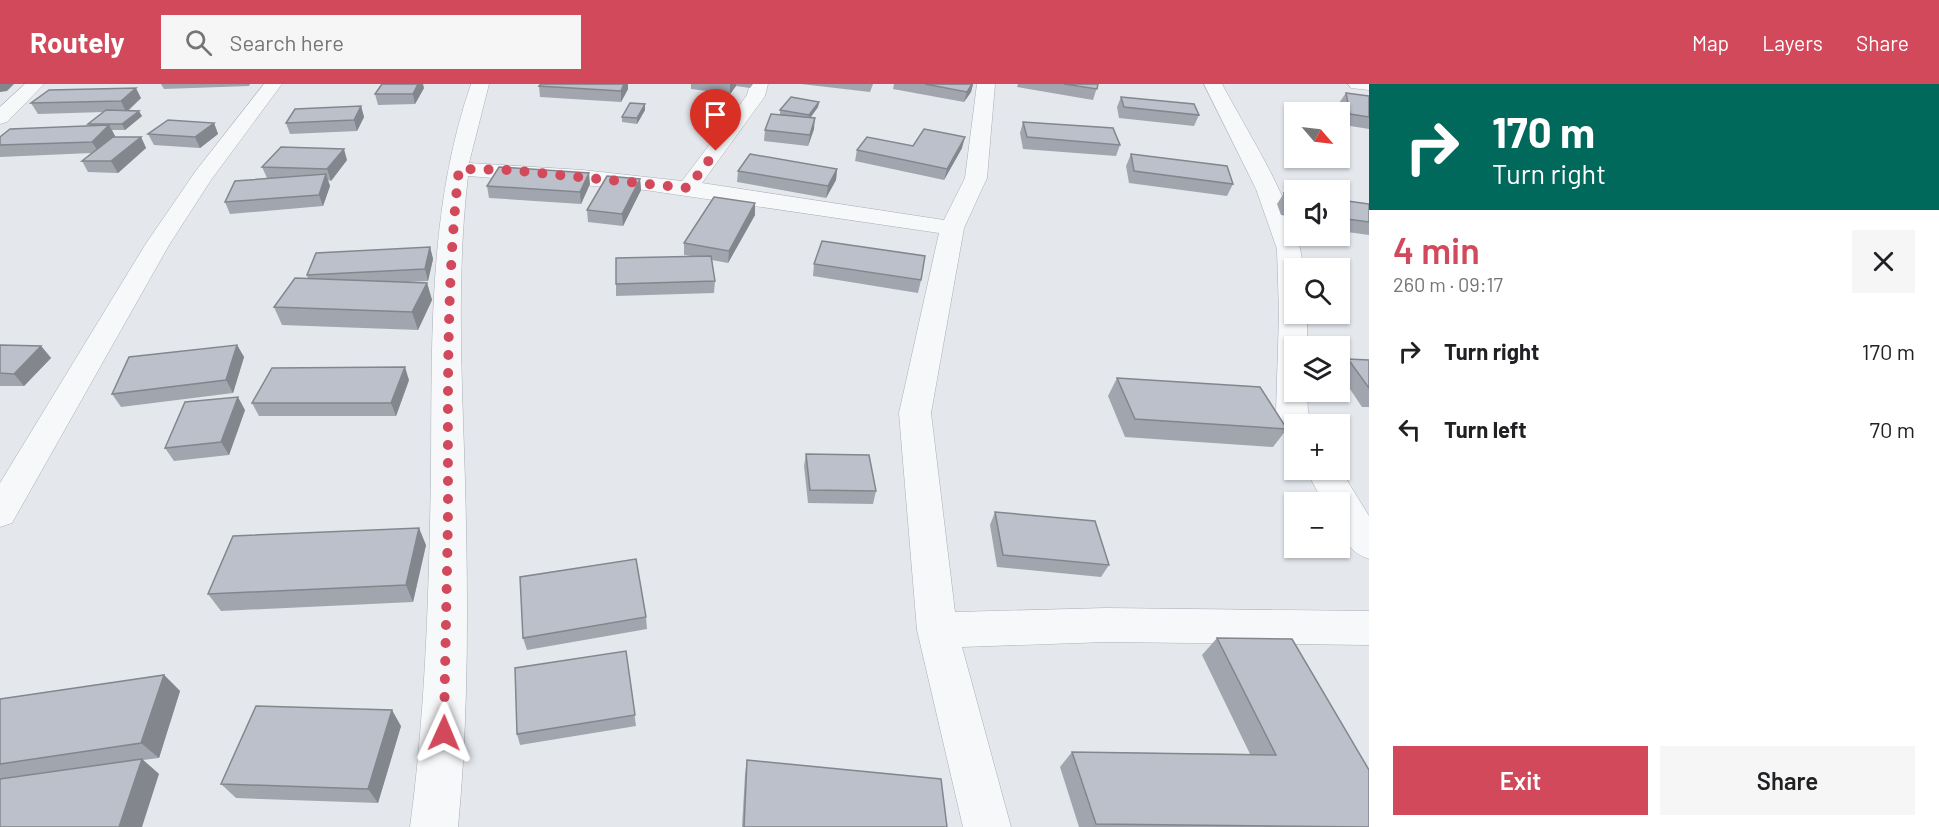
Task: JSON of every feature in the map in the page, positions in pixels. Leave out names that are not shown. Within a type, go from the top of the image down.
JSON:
[{"type":"street","points":[[0,118],[35,84]]},
{"type":"street","points":[[0,513],[61,412],[128,293],[181,208],[273,84]]},
{"type":"street","points":[[434,827],[443,756],[448,509],[446,342],[452,226],[468,112],[480,84]]},
{"type":"street","points":[[688,188],[756,96],[759,84]]},
{"type":"street","points":[[986,84],[976,178],[952,228],[915,413],[937,630],[987,827]]},
{"type":"street","points":[[1213,84],[1267,189],[1289,249],[1293,314],[1293,414]]},
{"type":"street","points":[[1357,84],[1369,85]]},
{"type":"street","points":[[459,169],[509,170],[688,188],[952,228]]},
{"type":"street","points":[[1328,480],[1341,504],[1369,544]]},
{"type":"street","points":[[937,630],[1106,625],[1369,628]]},
{"type":"building","points":[[382,84],[418,84],[413,94],[375,94]]},
{"type":"building","points":[[541,84],[624,84],[621,91],[539,86]]},
{"type":"building","points":[[925,84],[972,84],[967,92]]},
{"type":"building","points":[[1064,84],[1098,84],[1097,89]]},
{"type":"building","points":[[136,88],[121,101],[31,103],[49,90]]},
{"type":"building","points":[[1346,93],[1369,96],[1369,117],[1350,114],[1350,102],[1348,102]]},
{"type":"building","points":[[791,97],[819,102],[809,115],[780,110]]},
{"type":"building","points":[[1121,97],[1194,104],[1199,115],[1124,107]]},
{"type":"building","points":[[630,103],[645,104],[637,118],[622,117]]},
{"type":"building","points":[[361,106],[354,120],[286,123],[295,109]]},
{"type":"building","points":[[106,110],[139,111],[122,124],[88,124]]},
{"type":"building","points":[[771,114],[815,118],[810,135],[765,130]]},
{"type":"building","points":[[168,120],[214,123],[195,137],[148,134]]},
{"type":"building","points":[[1023,122],[1113,128],[1120,145],[1027,137]]},
{"type":"building","points":[[109,125],[92,142],[0,145],[0,137],[10,129]]},
{"type":"building","points":[[924,129],[965,137],[947,169],[857,150],[867,137],[913,146]]},
{"type":"building","points":[[113,137],[141,137],[111,161],[82,161]]},
{"type":"building","points":[[281,147],[344,149],[327,169],[262,167]]},
{"type":"building","points":[[750,154],[837,169],[828,186],[738,171]]},
{"type":"building","points":[[1131,154],[1227,166],[1233,184],[1134,171]]},
{"type":"building","points":[[499,167],[589,173],[580,192],[487,186]]},
{"type":"building","points":[[326,174],[319,195],[225,202],[235,181]]},
{"type":"building","points":[[607,176],[640,179],[622,214],[587,210]]},
{"type":"building","points":[[714,197],[755,203],[729,251],[684,243]]},
{"type":"building","points":[[1350,201],[1369,204],[1369,222],[1350,219]]},
{"type":"building","points":[[822,241],[925,256],[921,280],[814,264]]},
{"type":"building","points":[[430,247],[425,269],[307,275],[316,253]]},
{"type":"building","points":[[711,256],[715,281],[616,284],[616,258]]},
{"type":"building","points":[[295,278],[427,283],[412,312],[274,307]]},
{"type":"building","points":[[0,345],[41,346],[14,374],[0,373]]},
{"type":"building","points":[[237,345],[226,380],[112,394],[129,357]]},
{"type":"building","points":[[1350,359],[1369,360],[1369,388],[1350,362]]},
{"type":"building","points":[[405,367],[391,403],[252,403],[272,368]]},
{"type":"building","points":[[1117,378],[1260,387],[1284,424],[1284,429],[1135,419]]},
{"type":"building","points":[[238,397],[221,442],[165,448],[185,402]]},
{"type":"building","points":[[806,454],[869,455],[876,491],[810,490]]},
{"type":"building","points":[[995,512],[1095,521],[1109,565],[1003,555]]},
{"type":"building","points":[[419,528],[406,585],[208,594],[233,536]]},
{"type":"building","points":[[636,559],[646,617],[523,638],[520,577]]},
{"type":"building","points":[[1217,638],[1292,639],[1369,770],[1369,827],[1096,824],[1072,752],[1276,755]]},
{"type":"building","points":[[626,651],[635,715],[517,734],[515,668]]},
{"type":"building","points":[[164,675],[141,743],[0,764],[0,699]]},
{"type":"building","points":[[256,706],[392,710],[368,789],[221,784]]},
{"type":"building","points":[[142,759],[119,827],[0,827],[0,779]]},
{"type":"building","points":[[747,760],[941,779],[947,827],[744,827]]},
{"type":"route","points":[[444,733],[448,509],[446,342],[452,226],[459,169],[509,170],[688,188],[716,151]]}]
